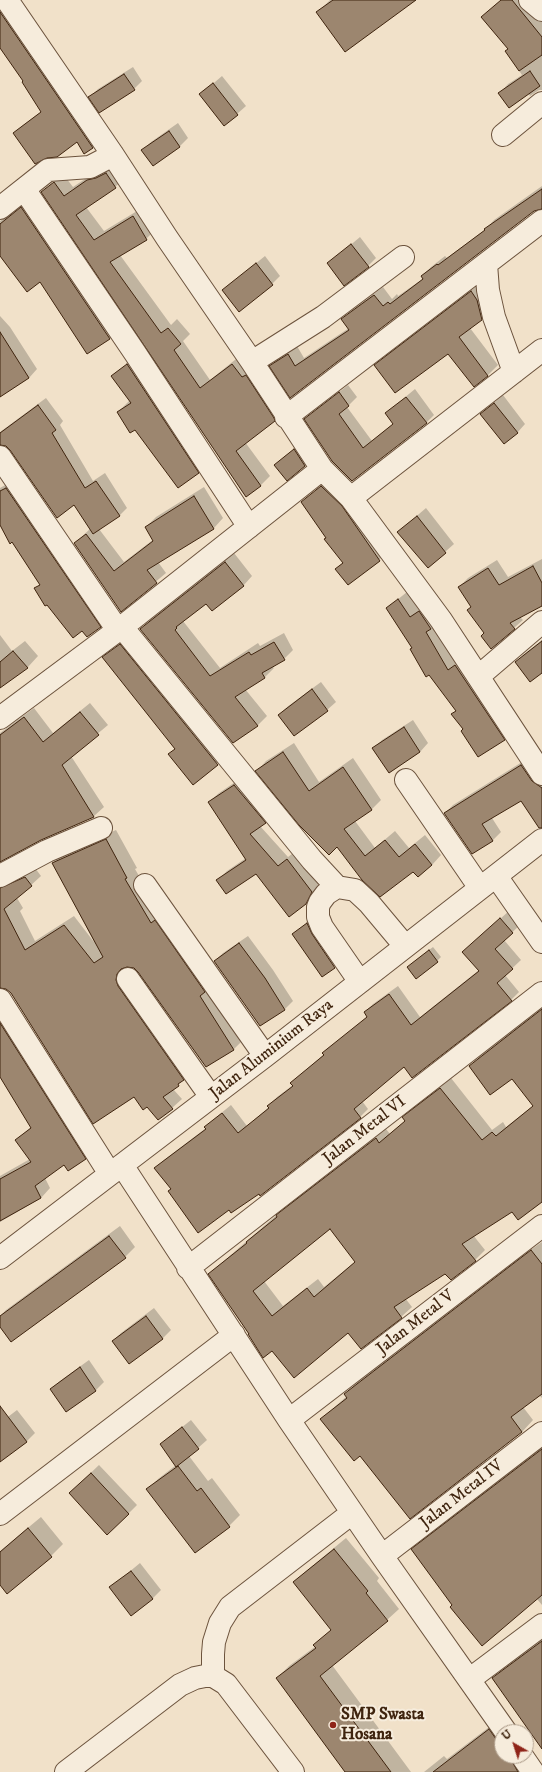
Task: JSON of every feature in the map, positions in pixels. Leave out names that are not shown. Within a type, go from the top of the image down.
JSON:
[{"type":"street","points":[[7,0],[252,362],[286,417],[322,469],[351,498],[441,620],[542,774]]},
{"type":"street","points":[[530,0],[542,10]]},
{"type":"street","points":[[503,135],[542,103]]},
{"type":"street","points":[[0,208],[48,170],[90,167],[113,155]]},
{"type":"street","points":[[24,189],[135,353],[249,527]]},
{"type":"street","points":[[286,417],[542,221]]},
{"type":"street","points":[[252,362],[323,317],[403,257]]},
{"type":"street","points":[[486,264],[488,290],[494,317],[514,372]]},
{"type":"street","points":[[351,498],[542,350]]},
{"type":"street","points":[[0,457],[119,628],[312,860],[337,887],[355,890],[362,896],[405,946]]},
{"type":"street","points":[[0,718],[119,628],[322,469]]},
{"type":"street","points":[[479,676],[542,622]]},
{"type":"street","points":[[406,780],[488,882],[542,942]]},
{"type":"street","points":[[0,876],[47,851],[101,828]]},
{"type":"street","name":"Jalan Aluminium Raya","points":[[0,1258],[265,1056],[542,840]]},
{"type":"street","points":[[145,885],[265,1056]]},
{"type":"street","points":[[337,887],[326,894],[320,902],[318,907],[318,917],[322,928],[360,982]]},
{"type":"street","points":[[128,978],[211,1097]]},
{"type":"street","name":"Jalan Metal VI","points":[[188,1268],[542,993]]},
{"type":"street","points":[[0,1000],[116,1170],[188,1268],[352,1513],[501,1724]]},
{"type":"street","name":"Jalan Metal V","points":[[289,1420],[542,1226]]},
{"type":"street","points":[[0,1514],[234,1335]]},
{"type":"street","name":"Jalan Metal IV","points":[[382,1556],[542,1433]]},
{"type":"street","points":[[213,1676],[214,1642],[220,1623],[230,1607],[352,1513]]},
{"type":"street","points":[[470,1679],[542,1625]]},
{"type":"street","points":[[66,1772],[180,1686],[195,1678],[213,1676],[221,1680],[233,1692],[293,1772]]},
{"type":"building","points":[[333,0],[416,0],[345,52],[316,12]]},
{"type":"building","points":[[501,0],[512,0],[542,37],[542,55],[519,71],[505,51],[508,49],[481,17]]},
{"type":"building","points":[[0,12],[93,148],[84,154],[77,142],[57,157],[47,158],[35,164],[13,133],[41,112],[22,82],[23,81],[0,48]]},
{"type":"building","points":[[530,71],[540,86],[509,108],[498,93]]},
{"type":"building","points":[[124,74],[135,90],[99,113],[88,97]]},
{"type":"building","points":[[213,83],[238,115],[224,126],[199,94]]},
{"type":"building","points":[[169,131],[180,147],[153,166],[141,150]]},
{"type":"building","points":[[106,173],[116,188],[76,215],[94,240],[133,216],[147,240],[110,262],[161,333],[168,328],[181,344],[174,350],[200,388],[232,364],[242,377],[246,375],[274,418],[275,421],[236,451],[261,486],[246,497],[41,192],[54,182],[64,196],[87,180],[96,178]]},
{"type":"building","points":[[542,189],[542,209],[534,211],[290,398],[269,366],[288,354],[295,366],[349,330],[341,319],[374,295],[383,306],[388,302],[390,304],[423,279],[421,276],[485,230],[484,229]]},
{"type":"building","points":[[21,207],[110,339],[87,354],[40,282],[27,292],[0,256],[0,224]]},
{"type":"building","points":[[351,244],[369,267],[344,286],[327,263]]},
{"type":"building","points":[[256,263],[273,285],[239,312],[222,290]]},
{"type":"building","points":[[471,291],[477,300],[482,320],[459,337],[488,376],[474,387],[448,354],[395,393],[374,365]]},
{"type":"building","points":[[0,332],[29,378],[0,397]]},
{"type":"building","points":[[127,364],[199,473],[178,488],[135,430],[130,433],[117,412],[131,403],[111,376]]},
{"type":"building","points":[[339,392],[349,406],[339,414],[363,448],[393,424],[385,413],[406,397],[427,423],[352,481],[332,461],[304,419]]},
{"type":"building","points":[[494,403],[518,433],[504,444],[480,414]]},
{"type":"building","points":[[38,405],[56,430],[52,433],[85,488],[96,481],[120,516],[93,534],[74,505],[57,518],[10,450],[6,446],[0,445],[0,433]]},
{"type":"building","points":[[294,449],[305,466],[287,481],[274,465]]},
{"type":"building","points":[[321,486],[342,506],[380,561],[348,585],[335,569],[343,563],[324,539],[326,538],[301,502]]},
{"type":"building","points":[[6,488],[101,627],[87,637],[82,631],[73,638],[47,605],[45,606],[34,588],[40,585],[12,542],[10,544],[0,525],[0,491]]},
{"type":"building","points":[[194,496],[214,529],[147,570],[157,583],[121,612],[74,543],[86,534],[114,571],[153,541],[145,527]]},
{"type":"building","points":[[417,516],[446,553],[428,568],[397,532]]},
{"type":"building","points":[[225,562],[244,586],[212,611],[206,604],[176,627],[177,628],[175,630],[210,676],[249,652],[251,655],[274,642],[285,660],[262,673],[265,678],[235,697],[258,726],[233,743],[140,629]]},
{"type":"building","points":[[533,566],[542,583],[542,606],[510,623],[515,629],[491,649],[481,636],[484,633],[467,610],[471,607],[458,587],[488,568],[499,585]]},
{"type":"building","points":[[398,599],[410,617],[419,611],[431,629],[426,632],[448,670],[455,665],[505,740],[478,757],[461,731],[463,729],[451,714],[456,711],[429,675],[426,677],[410,649],[412,648],[386,608]]},
{"type":"building","points":[[542,641],[542,673],[530,682],[515,662]]},
{"type":"building","points":[[120,644],[218,765],[193,785],[168,754],[175,749],[102,657]]},
{"type":"building","points":[[13,651],[28,668],[0,688],[0,662]]},
{"type":"building","points":[[312,689],[328,711],[294,736],[278,715]]},
{"type":"building","points":[[80,712],[99,735],[62,765],[94,817],[41,840],[0,862],[0,735],[24,717],[43,742]]},
{"type":"building","points":[[404,727],[420,752],[389,773],[372,748]]},
{"type":"building","points":[[283,752],[309,791],[343,767],[372,810],[344,829],[365,856],[385,840],[399,857],[415,844],[432,865],[418,877],[413,872],[380,897],[362,880],[337,847],[329,855],[299,825],[255,771]]},
{"type":"building","points":[[521,765],[532,781],[542,788],[542,828],[539,828],[521,801],[482,824],[493,841],[472,854],[444,813]]},
{"type":"building","points":[[234,785],[266,823],[250,834],[278,866],[287,859],[312,892],[306,904],[289,917],[256,874],[226,894],[216,880],[246,860],[208,802]]},
{"type":"building","points":[[106,839],[127,878],[125,879],[151,923],[155,920],[205,992],[200,996],[234,1050],[206,1067],[138,972],[134,968],[127,967],[121,969],[117,974],[116,980],[118,986],[184,1080],[178,1084],[179,1086],[163,1097],[173,1109],[158,1120],[147,1107],[143,1110],[134,1097],[93,1124],[11,993],[6,989],[0,988],[0,888],[25,877],[32,886],[4,909],[25,950],[64,925],[94,963],[103,957],[52,863]]},
{"type":"building","points":[[500,918],[513,933],[495,949],[513,969],[497,983],[512,1001],[412,1078],[404,1067],[354,1109],[361,1118],[260,1196],[259,1194],[231,1213],[229,1210],[198,1233],[168,1191],[171,1189],[154,1168],[206,1129],[204,1127],[222,1113],[238,1133],[269,1108],[267,1106],[293,1086],[290,1083],[324,1055],[322,1053],[367,1017],[364,1012],[389,994],[411,1025],[479,971],[462,952]]},
{"type":"building","points":[[307,923],[312,934],[335,968],[322,977],[292,934]]},
{"type":"building","points":[[239,943],[265,978],[285,1010],[260,1026],[214,961]]},
{"type":"building","points":[[429,950],[438,962],[416,979],[407,967]]},
{"type":"building","points":[[542,1009],[542,1202],[518,1220],[512,1212],[462,1244],[476,1261],[451,1280],[445,1274],[394,1307],[402,1318],[361,1349],[348,1333],[294,1378],[272,1351],[263,1358],[249,1334],[208,1274],[277,1217],[276,1215],[376,1138],[379,1143],[405,1121],[402,1117],[440,1088],[482,1140],[492,1132],[496,1136],[533,1106],[512,1079],[490,1095],[469,1066]],"holes":[[[330,1229],[355,1262],[314,1297],[307,1288],[272,1316],[253,1291]]]},
{"type":"building","points":[[0,1023],[86,1159],[68,1171],[64,1165],[35,1186],[41,1198],[0,1221],[0,1179],[31,1162],[15,1140],[31,1128],[0,1077]]},
{"type":"building","points":[[109,1236],[126,1258],[11,1342],[0,1327],[0,1316]]},
{"type":"building","points":[[531,1250],[542,1264],[542,1394],[511,1417],[522,1432],[410,1519],[360,1456],[354,1461],[320,1419],[347,1398],[344,1394]]},
{"type":"building","points":[[146,1316],[163,1339],[129,1364],[112,1341]]},
{"type":"building","points":[[80,1367],[96,1391],[66,1412],[50,1389]]},
{"type":"building","points":[[0,1406],[27,1442],[0,1462]]},
{"type":"building","points":[[182,1427],[199,1449],[176,1467],[160,1444]]},
{"type":"building","points":[[542,1449],[542,1595],[482,1646],[450,1607],[452,1605],[411,1549]]},
{"type":"building","points":[[178,1466],[197,1491],[201,1488],[230,1527],[195,1553],[146,1489]]},
{"type":"building","points":[[91,1473],[129,1514],[107,1535],[69,1493]]},
{"type":"building","points":[[28,1528],[52,1557],[7,1594],[0,1585],[0,1552]]},
{"type":"building","points":[[334,1549],[368,1591],[366,1593],[388,1621],[320,1676],[391,1772],[345,1772],[276,1678],[316,1648],[313,1645],[331,1630],[293,1582]]},
{"type":"building","points":[[131,1571],[153,1599],[131,1616],[109,1587]]},
{"type":"building","points":[[542,1641],[542,1749],[534,1738],[534,1724],[524,1724],[492,1678]]},
{"type":"building","points":[[489,1729],[494,1736],[494,1764],[514,1764],[518,1772],[433,1772]]},
{"type":"place","name":"SMP Swasta Hosana","points":[[333,1725]]}]
